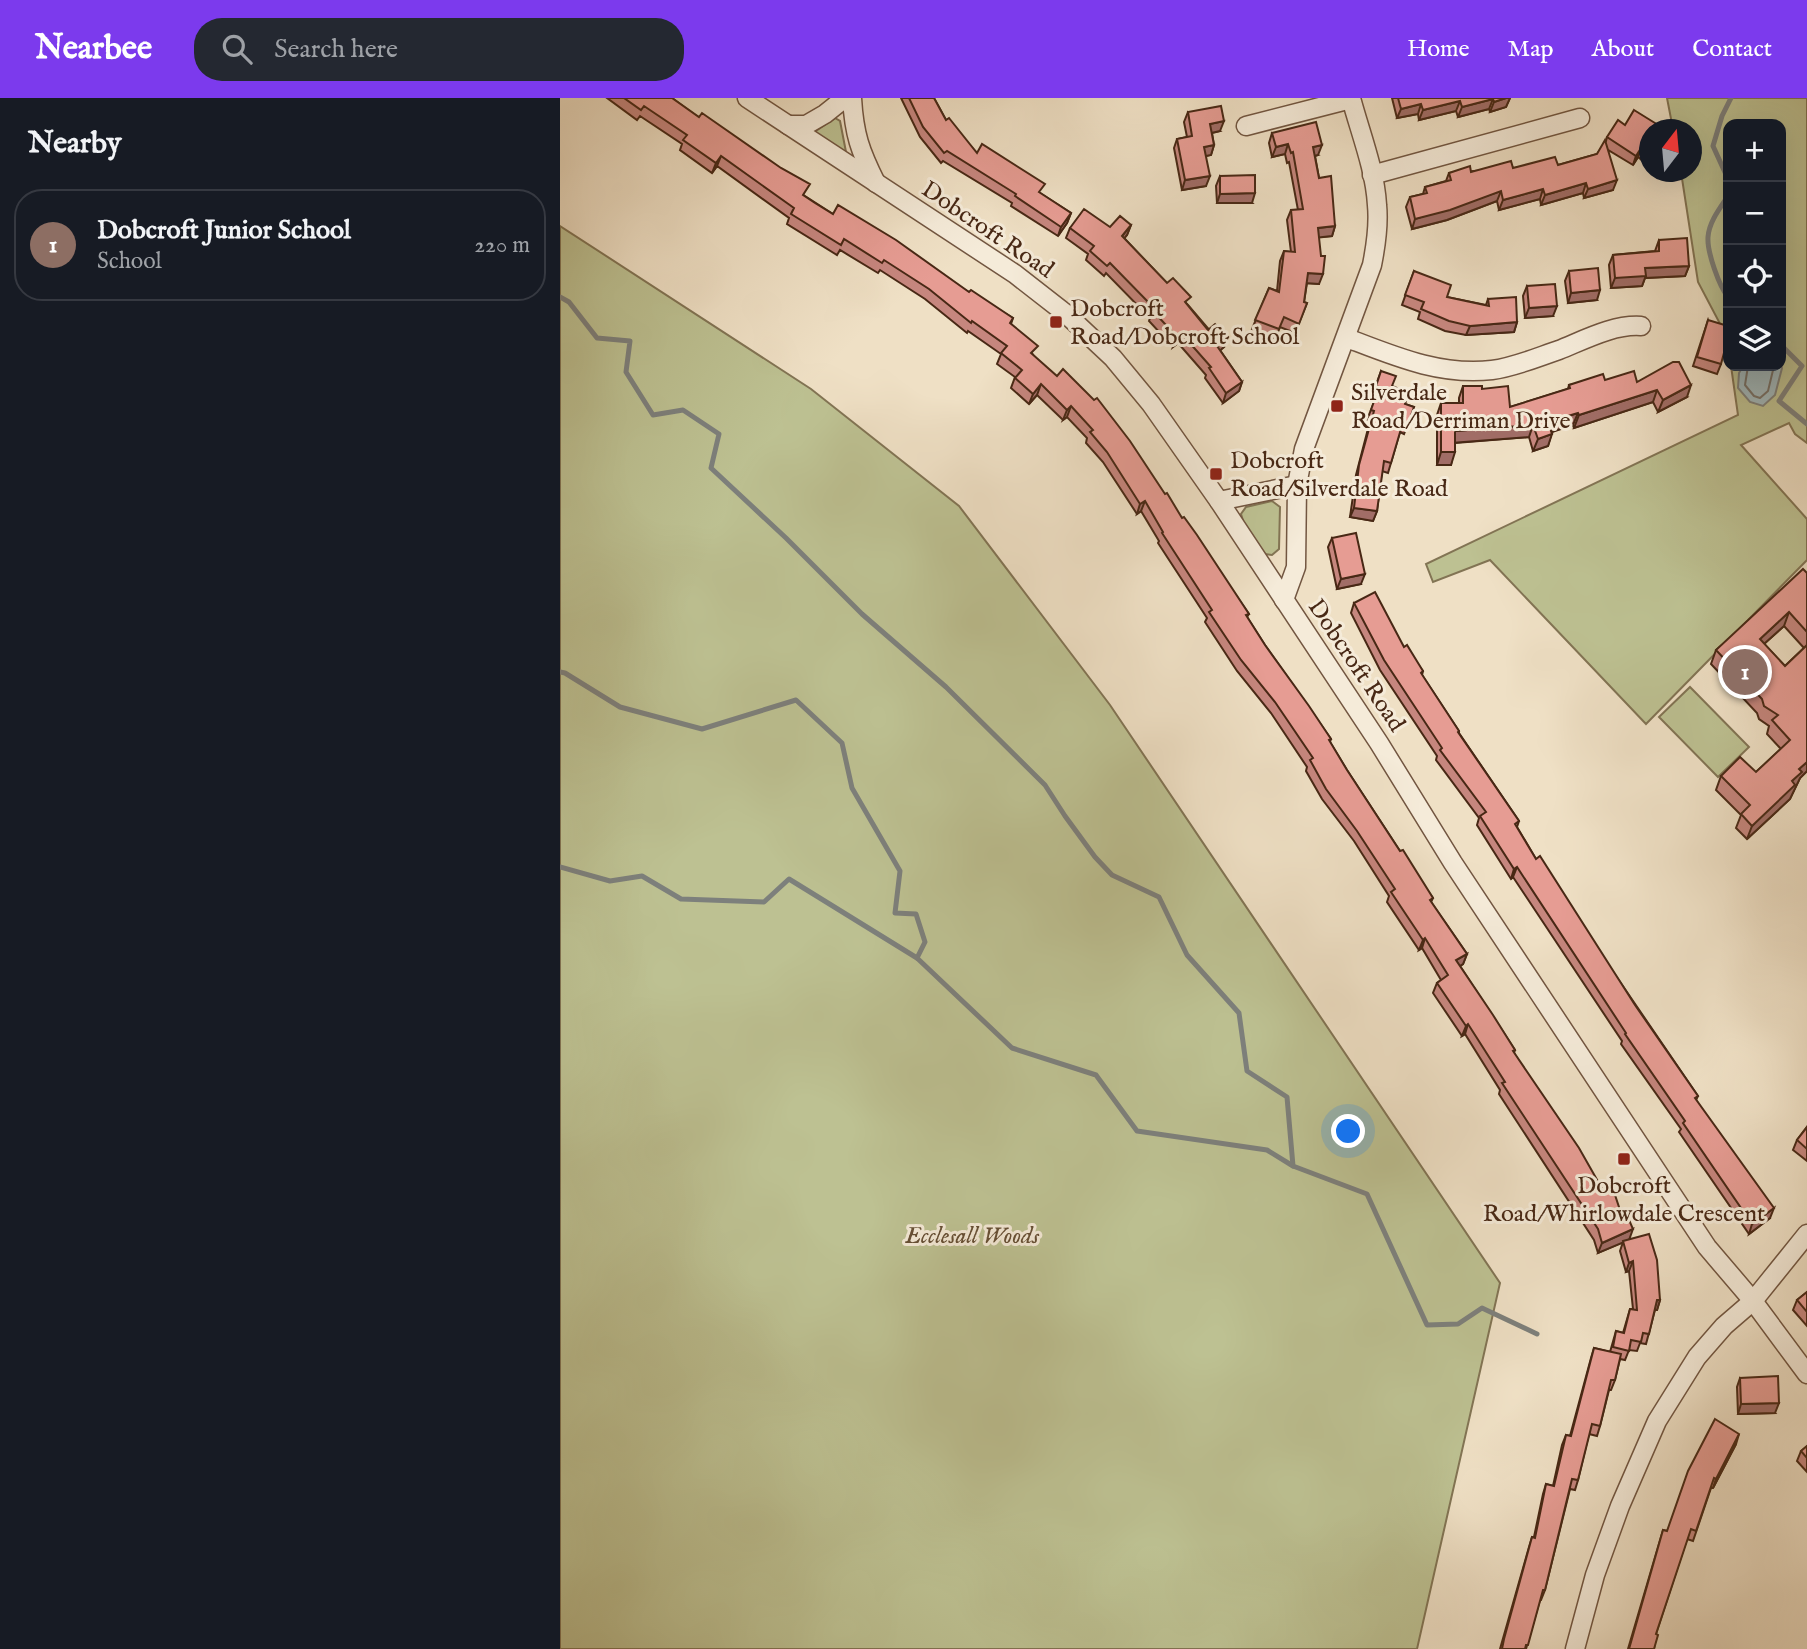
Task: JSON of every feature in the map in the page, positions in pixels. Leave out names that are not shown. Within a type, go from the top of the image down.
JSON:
[{"type":"street","name":"Dobcroft Road","points":[[747,98],[1015,274],[1065,313],[1114,358],[1219,501],[1683,1212],[1707,1247],[1753,1301],[1807,1374]]},
{"type":"street","points":[[788,125],[806,125],[845,98]]},
{"type":"street","points":[[852,98],[853,124],[859,149],[876,183]]},
{"type":"street","points":[[1246,126],[1351,98],[1377,203],[1378,234],[1372,265],[1304,449],[1297,485],[1296,567],[1284,600]]},
{"type":"street","points":[[1372,175],[1580,118]]},
{"type":"street","points":[[1347,338],[1426,367],[1493,370],[1530,360],[1619,328],[1641,326]]},
{"type":"street","points":[[1219,501],[1297,485]]},
{"type":"street","points":[[1575,1649],[1595,1575],[1620,1506],[1657,1421],[1697,1357],[1724,1326],[1753,1301],[1807,1234]]},
{"type":"green space","points":[[1667,98],[1807,98],[1807,443],[1795,434],[1789,423],[1741,445],[1807,519],[1807,560],[1646,724],[1490,560],[1433,582],[1426,564],[1738,415],[1732,371],[1786,371],[1786,119],[1723,119],[1723,329],[1698,282],[1683,182],[1702,182],[1702,119],[1671,119]]},
{"type":"green space","points":[[835,118],[840,121],[846,152],[841,157],[813,133]]},
{"type":"green space","name":"Ecclesall Woods","points":[[560,226],[811,389],[959,506],[1110,705],[1500,1283],[1417,1649],[560,1649]]},
{"type":"green space","points":[[1272,501],[1280,507],[1279,549],[1272,555],[1265,554],[1245,527],[1241,514],[1246,507]]},
{"type":"green space","points":[[1690,687],[1749,747],[1718,777],[1659,717]]},
{"type":"water","points":[[1781,371],[1775,395],[1763,406],[1750,402],[1738,388],[1739,373]]},
{"type":"building","points":[[624,98],[672,98],[699,117],[702,113],[781,168],[810,184],[803,195],[815,203],[833,214],[838,205],[1013,318],[1010,323],[1038,346],[1031,353],[1057,376],[1063,369],[1094,400],[1097,398],[1197,535],[1249,614],[1246,615],[1265,645],[1331,739],[1329,740],[1347,770],[1400,851],[1403,850],[1433,898],[1430,900],[1467,954],[1456,960],[1515,1050],[1513,1051],[1579,1148],[1604,1192],[1613,1189],[1622,1216],[1626,1213],[1633,1229],[1602,1243],[1598,1229],[1502,1083],[1505,1082],[1468,1024],[1466,1026],[1437,983],[1448,975],[1391,892],[1395,889],[1357,831],[1326,789],[1310,760],[1313,758],[1275,702],[1241,660],[1209,612],[1212,610],[1162,533],[1145,501],[1140,504],[1107,452],[1090,432],[1093,430],[1071,406],[1067,410],[1041,384],[1033,394],[1015,378],[1022,370],[1001,353],[1007,346],[972,321],[971,323],[929,289],[884,260],[882,263],[844,239],[841,245],[791,214],[794,208],[721,156],[716,163],[683,140],[687,135],[644,106],[641,110]]},
{"type":"building","points":[[909,98],[934,98],[946,120],[949,118],[977,153],[982,144],[1045,184],[1039,192],[1071,213],[1061,227],[1015,196],[1016,194],[947,151],[944,153],[923,127]]},
{"type":"building","points":[[1398,98],[1506,98],[1462,107],[1460,101],[1423,110],[1421,104],[1401,109]]},
{"type":"building","points":[[1221,106],[1224,121],[1210,124],[1214,145],[1204,147],[1210,176],[1185,180],[1177,139],[1192,136],[1188,112]]},
{"type":"building","points":[[1634,110],[1648,119],[1639,119],[1639,151],[1636,156],[1607,137],[1618,120],[1625,125]]},
{"type":"building","points":[[1316,122],[1322,145],[1313,147],[1319,178],[1331,176],[1335,226],[1318,228],[1321,256],[1325,256],[1323,274],[1308,273],[1304,302],[1307,303],[1299,324],[1284,317],[1279,329],[1255,320],[1269,288],[1279,292],[1284,251],[1295,252],[1291,210],[1303,209],[1293,152],[1291,153],[1288,144],[1276,147],[1272,133]]},
{"type":"building","points":[[1605,140],[1617,180],[1588,189],[1586,183],[1545,195],[1543,189],[1503,200],[1501,191],[1450,210],[1415,219],[1410,197],[1427,193],[1425,187],[1451,180],[1449,173],[1470,166],[1471,172],[1511,161],[1513,168],[1555,157],[1558,165],[1597,154]]},
{"type":"building","points":[[1255,175],[1255,193],[1220,194],[1220,176]]},
{"type":"building","points":[[1084,209],[1110,227],[1120,216],[1131,225],[1122,236],[1167,283],[1173,278],[1191,297],[1185,302],[1208,330],[1215,324],[1228,337],[1217,346],[1242,382],[1226,393],[1209,368],[1211,367],[1181,333],[1177,337],[1153,311],[1155,309],[1110,263],[1107,266],[1090,251],[1094,246],[1070,228]]},
{"type":"building","points":[[1687,238],[1689,266],[1645,268],[1646,276],[1615,278],[1613,255],[1659,251],[1659,240]]},
{"type":"building","points":[[1598,268],[1600,290],[1571,293],[1569,271]]},
{"type":"building","points":[[1414,271],[1451,285],[1447,297],[1489,306],[1488,299],[1516,297],[1517,322],[1470,326],[1449,321],[1421,309],[1424,302],[1405,295]]},
{"type":"building","points":[[1555,284],[1557,306],[1529,308],[1527,286]]},
{"type":"building","points":[[1708,320],[1723,324],[1721,364],[1697,357]]},
{"type":"building","points":[[1673,362],[1679,362],[1691,385],[1663,400],[1657,390],[1548,422],[1552,434],[1538,439],[1533,425],[1455,431],[1455,452],[1441,452],[1441,403],[1463,403],[1463,386],[1482,386],[1482,389],[1508,386],[1510,407],[1570,388],[1569,385],[1603,374],[1605,380],[1634,371],[1637,382]]},
{"type":"building","points":[[1381,371],[1396,376],[1392,386],[1409,393],[1405,404],[1414,407],[1408,424],[1403,422],[1391,463],[1384,461],[1377,511],[1354,508],[1359,465],[1374,411],[1371,410]]},
{"type":"building","points":[[1356,533],[1365,574],[1341,579],[1332,538]]},
{"type":"building","points":[[1803,569],[1807,573],[1807,632],[1789,612],[1760,639],[1785,666],[1807,645],[1807,762],[1799,769],[1802,772],[1792,781],[1795,785],[1752,826],[1741,814],[1750,805],[1721,776],[1740,757],[1756,772],[1790,740],[1772,720],[1778,715],[1764,706],[1762,699],[1716,650]]},
{"type":"building","points":[[1375,592],[1404,647],[1407,645],[1458,732],[1519,821],[1515,824],[1536,859],[1540,856],[1635,1005],[1698,1096],[1695,1098],[1774,1208],[1752,1224],[1683,1123],[1685,1121],[1517,867],[1514,869],[1480,816],[1486,812],[1440,750],[1442,748],[1384,660],[1354,603]]},
{"type":"building","points":[[1807,1127],[1807,1149],[1797,1140]]},
{"type":"building","points":[[1649,1234],[1657,1260],[1660,1300],[1657,1300],[1649,1334],[1643,1333],[1641,1342],[1631,1340],[1629,1351],[1613,1347],[1616,1331],[1624,1333],[1630,1309],[1637,1310],[1633,1261],[1629,1263],[1623,1241]]},
{"type":"building","points":[[1807,1292],[1807,1312],[1797,1300]]},
{"type":"building","points":[[1594,1348],[1621,1354],[1615,1380],[1611,1380],[1600,1426],[1592,1424],[1578,1480],[1572,1479],[1545,1590],[1528,1645],[1525,1649],[1502,1649],[1532,1537],[1535,1538],[1546,1484],[1554,1486],[1566,1435],[1571,1436]]},
{"type":"building","points":[[1778,1376],[1779,1403],[1741,1404],[1740,1378]]},
{"type":"building","points":[[1715,1419],[1739,1434],[1716,1479],[1714,1478],[1696,1531],[1691,1529],[1656,1634],[1658,1635],[1654,1649],[1629,1649],[1663,1530],[1667,1531],[1688,1471]]},
{"type":"building","points":[[1807,1446],[1807,1458],[1801,1451]]},
{"type":"waterway","points":[[1723,168],[1713,146],[1722,116],[1731,98]]},
{"type":"waterway","points":[[1723,203],[1708,237],[1709,251],[1723,288]]},
{"type":"waterway","points":[[560,297],[569,302],[597,338],[630,341],[626,372],[653,415],[683,410],[719,434],[711,468],[862,614],[946,687],[1045,785],[1095,857],[1112,875],[1159,897],[1187,955],[1239,1013],[1247,1071],[1287,1097],[1293,1166],[1367,1194],[1427,1325],[1458,1324],[1482,1308],[1537,1334]]},
{"type":"waterway","points":[[1786,350],[1802,366],[1779,401],[1807,424]]},
{"type":"waterway","points":[[560,672],[620,707],[702,729],[796,700],[842,743],[852,788],[900,871],[895,913],[916,914],[925,942],[917,958],[1012,1048],[1096,1075],[1137,1131],[1267,1150],[1293,1166]]},
{"type":"waterway","points":[[560,867],[610,881],[642,876],[681,899],[764,902],[789,879],[917,958]]},
{"type":"place","name":"Dobcroft Road/Dobcroft School","points":[[1056,322]]},
{"type":"place","name":"Silverdale Road/Derriman Drive","points":[[1337,406]]},
{"type":"place","name":"Dobcroft Road/Silverdale Road","points":[[1216,474]]},
{"type":"place","name":"Dobcroft Junior School","points":[[1745,672]]},
{"type":"place","name":"Dobcroft Road/Whirlowdale Crescent","points":[[1624,1159]]}]
